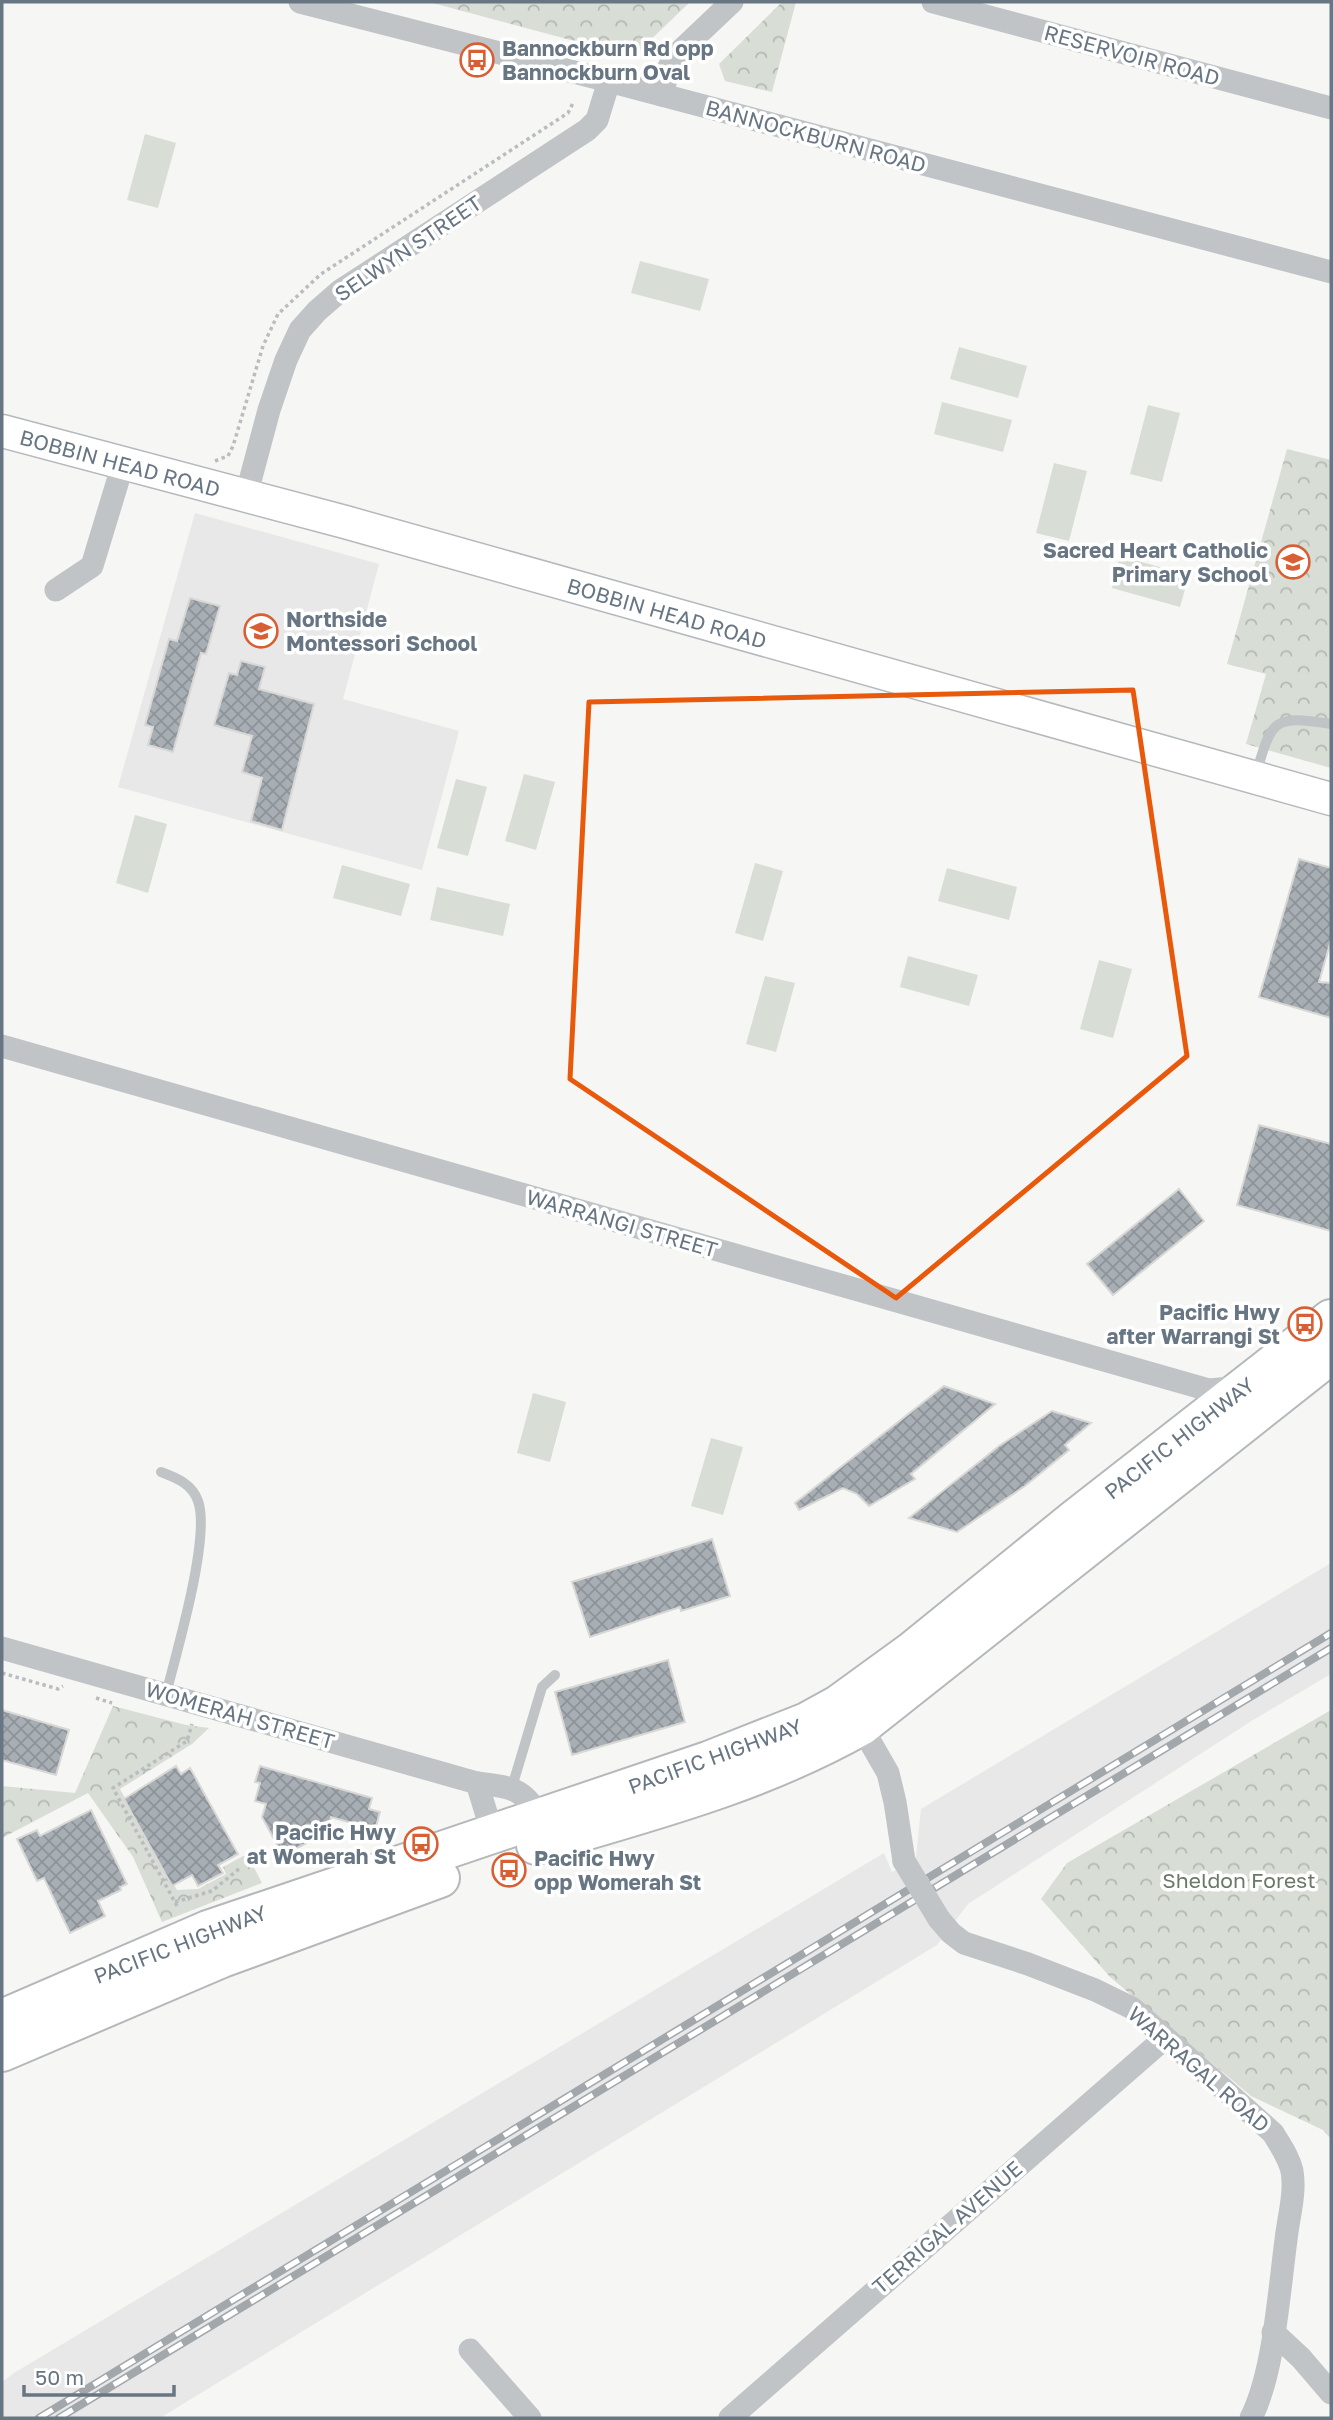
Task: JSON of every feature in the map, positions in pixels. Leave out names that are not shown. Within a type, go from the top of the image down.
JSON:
[{"type":"highway","name":"PACIFIC HIGHWAY","points":[[2,2019],[208,1930],[708,1761],[779,1735],[838,1705],[911,1652],[1331,1319]]},
{"type":"highway","name":"PACIFIC HIGHWAY","points":[[2,2052],[164,1982],[320,1921],[513,1852],[728,1787],[790,1763],[861,1726],[1331,1354]]},
{"type":"main road","name":"BOBBIN HEAD ROAD","points":[[2,431],[246,496],[1331,799]]},
{"type":"street","name":"BANNOCKBURN ROAD","points":[[300,2],[1331,272]]},
{"type":"street","points":[[662,95],[669,67],[676,55],[732,2]]},
{"type":"street","name":"RESERVOIR ROAD","points":[[933,2],[1331,108]]},
{"type":"street","name":"SELWYN STREET","points":[[246,496],[269,410],[286,360],[300,330],[340,291],[587,130],[600,114],[609,81]]},
{"type":"street","points":[[56,590],[92,566],[123,464]]},
{"type":"street","name":"WARRANGI STREET","points":[[2,1046],[1209,1390],[1244,1387]]},
{"type":"street","name":"WOMERAH STREET","points":[[2,1648],[477,1783],[512,1787]]},
{"type":"street","name":"WARRAGAL ROAD","points":[[861,1726],[888,1773],[904,1861],[939,1919],[951,1933],[964,1943],[1039,1968],[1132,2008],[1273,2133],[1284,2151],[1292,2172],[1292,2196],[1273,2332],[1265,2374],[1251,2418]]},
{"type":"street","points":[[477,1783],[492,1832]]},
{"type":"street","points":[[512,1787],[533,1804],[540,1817]]},
{"type":"street","name":"TERRIGAL AVENUE","points":[[730,2418],[1165,2038]]},
{"type":"street","points":[[1273,2332],[1301,2358],[1331,2393]]},
{"type":"street","points":[[470,2350],[530,2418]]},
{"type":"lane","points":[[1255,777],[1266,739],[1281,722],[1292,719],[1331,724]]},
{"type":"lane","points":[[161,1472],[189,1485],[198,1501],[201,1514],[198,1555],[166,1694]]},
{"type":"lane","points":[[512,1787],[542,1687],[555,1675]]},
{"type":"path","points":[[195,1717],[187,1741],[113,1788],[176,1904],[212,1891],[240,1868]]},
{"type":"highlighted area","points":[[1133,690],[1187,1056],[896,1298],[570,1079],[589,702]]},
{"type":"shaded area","name":"Northside Montessori School","points":[[195,513],[379,564],[343,699],[459,731],[422,870],[118,787]]},
{"type":"shaded area","points":[[1331,1563],[1331,1674],[1253,1720],[968,1904],[937,1945],[160,2418],[2,2418],[2,2382],[14,2373],[884,1853],[892,1872],[916,1858],[921,1809]]},
{"type":"green space","points":[[429,2],[690,2],[638,52],[623,54]]},
{"type":"green space","points":[[782,2],[796,2],[772,92],[725,81],[719,64]]},
{"type":"green space","points":[[145,134],[176,143],[158,208],[127,200]]},
{"type":"green space","points":[[640,261],[709,279],[700,311],[631,293]]},
{"type":"green space","points":[[959,347],[1027,366],[1018,398],[950,379]]},
{"type":"green space","points":[[942,402],[1012,420],[1003,452],[934,434]]},
{"type":"green space","points":[[1148,405],[1180,413],[1162,482],[1130,474]]},
{"type":"green space","name":"Sacred Heart Catholic Primary School","points":[[1287,449],[1331,460],[1331,768],[1246,744],[1266,674],[1227,664]]},
{"type":"green space","points":[[1054,463],[1087,471],[1069,541],[1036,533]]},
{"type":"green space","points":[[1120,556],[1189,575],[1180,607],[1112,588]]},
{"type":"green space","points":[[524,774],[555,782],[536,850],[505,841]]},
{"type":"green space","points":[[456,779],[487,787],[468,856],[437,848]]},
{"type":"green space","points":[[135,815],[167,824],[148,893],[116,883]]},
{"type":"green space","points":[[755,863],[783,871],[763,941],[735,933]]},
{"type":"green space","points":[[342,865],[410,884],[401,916],[333,898]]},
{"type":"green space","points":[[947,868],[1017,887],[1009,920],[938,901]]},
{"type":"green space","points":[[437,887],[510,904],[503,936],[430,920]]},
{"type":"green space","points":[[908,956],[978,975],[969,1006],[900,987]]},
{"type":"green space","points":[[1099,960],[1132,969],[1113,1038],[1080,1029]]},
{"type":"green space","points":[[765,976],[795,983],[776,1052],[746,1044]]},
{"type":"green space","points":[[533,1393],[566,1402],[550,1462],[517,1453]]},
{"type":"green space","points":[[711,1438],[743,1447],[723,1515],[691,1506]]},
{"type":"green space","points":[[113,1706],[186,1725],[209,1728],[192,1744],[120,1789],[177,1890],[198,1889],[226,1874],[223,1867],[247,1854],[262,1883],[162,1922],[133,1857],[88,1793],[2,1838],[2,1786],[75,1793]]},
{"type":"green space","name":"Sheldon Forest","points":[[1331,1710],[1331,2139],[1323,2130],[1251,2096],[1110,1977],[1041,1899],[1067,1863]]},
{"type":"building","points":[[190,598],[220,606],[206,654],[201,653],[173,752],[148,745],[153,727],[145,725],[169,639],[177,641]]},
{"type":"building","points":[[241,661],[265,667],[259,689],[314,704],[282,830],[251,821],[262,778],[242,772],[252,736],[214,725],[229,673],[237,675]]},
{"type":"building","points":[[1299,859],[1331,868],[1331,940],[1319,982],[1331,983],[1331,1018],[1259,997]]},
{"type":"building","points":[[1259,1125],[1331,1144],[1331,1231],[1237,1205]]},
{"type":"building","points":[[1179,1189],[1204,1221],[1113,1295],[1087,1264]]},
{"type":"building","points":[[944,1386],[995,1404],[911,1474],[915,1479],[869,1506],[857,1494],[843,1488],[799,1510],[795,1503]]},
{"type":"building","points":[[1052,1411],[1091,1423],[1065,1445],[1069,1450],[1025,1486],[957,1532],[909,1518],[999,1446]]},
{"type":"building","points":[[712,1539],[730,1596],[681,1611],[680,1607],[590,1637],[572,1582]]},
{"type":"building","points":[[668,1660],[685,1722],[572,1755],[555,1692]]},
{"type":"building","points":[[2,1710],[69,1730],[56,1775],[2,1760]]},
{"type":"building","points":[[176,1766],[181,1774],[190,1768],[238,1854],[218,1865],[223,1873],[198,1886],[192,1875],[172,1886],[124,1799]]},
{"type":"building","points":[[260,1766],[372,1798],[369,1809],[380,1812],[375,1830],[331,1817],[327,1832],[283,1856],[262,1817],[266,1804],[255,1801],[260,1783],[255,1782]]},
{"type":"building","points":[[91,1810],[127,1884],[120,1887],[121,1890],[98,1901],[105,1916],[70,1933],[44,1878],[37,1881],[17,1839],[37,1830],[40,1836]]},
{"type":"railway","points":[[39,2418],[1331,1633]]},
{"type":"railway","points":[[59,2418],[1331,1648]]},
{"type":"place","name":"Bannockburn Rd opp Bannockburn Oval","points":[[477,60]]},
{"type":"place","name":"Sacred Heart Catholic Primary School","points":[[1293,562]]},
{"type":"place","name":"Northside Montessori School","points":[[261,631]]},
{"type":"place","name":"Pacific Hwy after Warrangi St","points":[[1305,1324]]},
{"type":"place","name":"Pacific Hwy at Womerah St","points":[[421,1844]]},
{"type":"place","name":"Pacific Hwy opp Womerah St","points":[[509,1870]]}]
